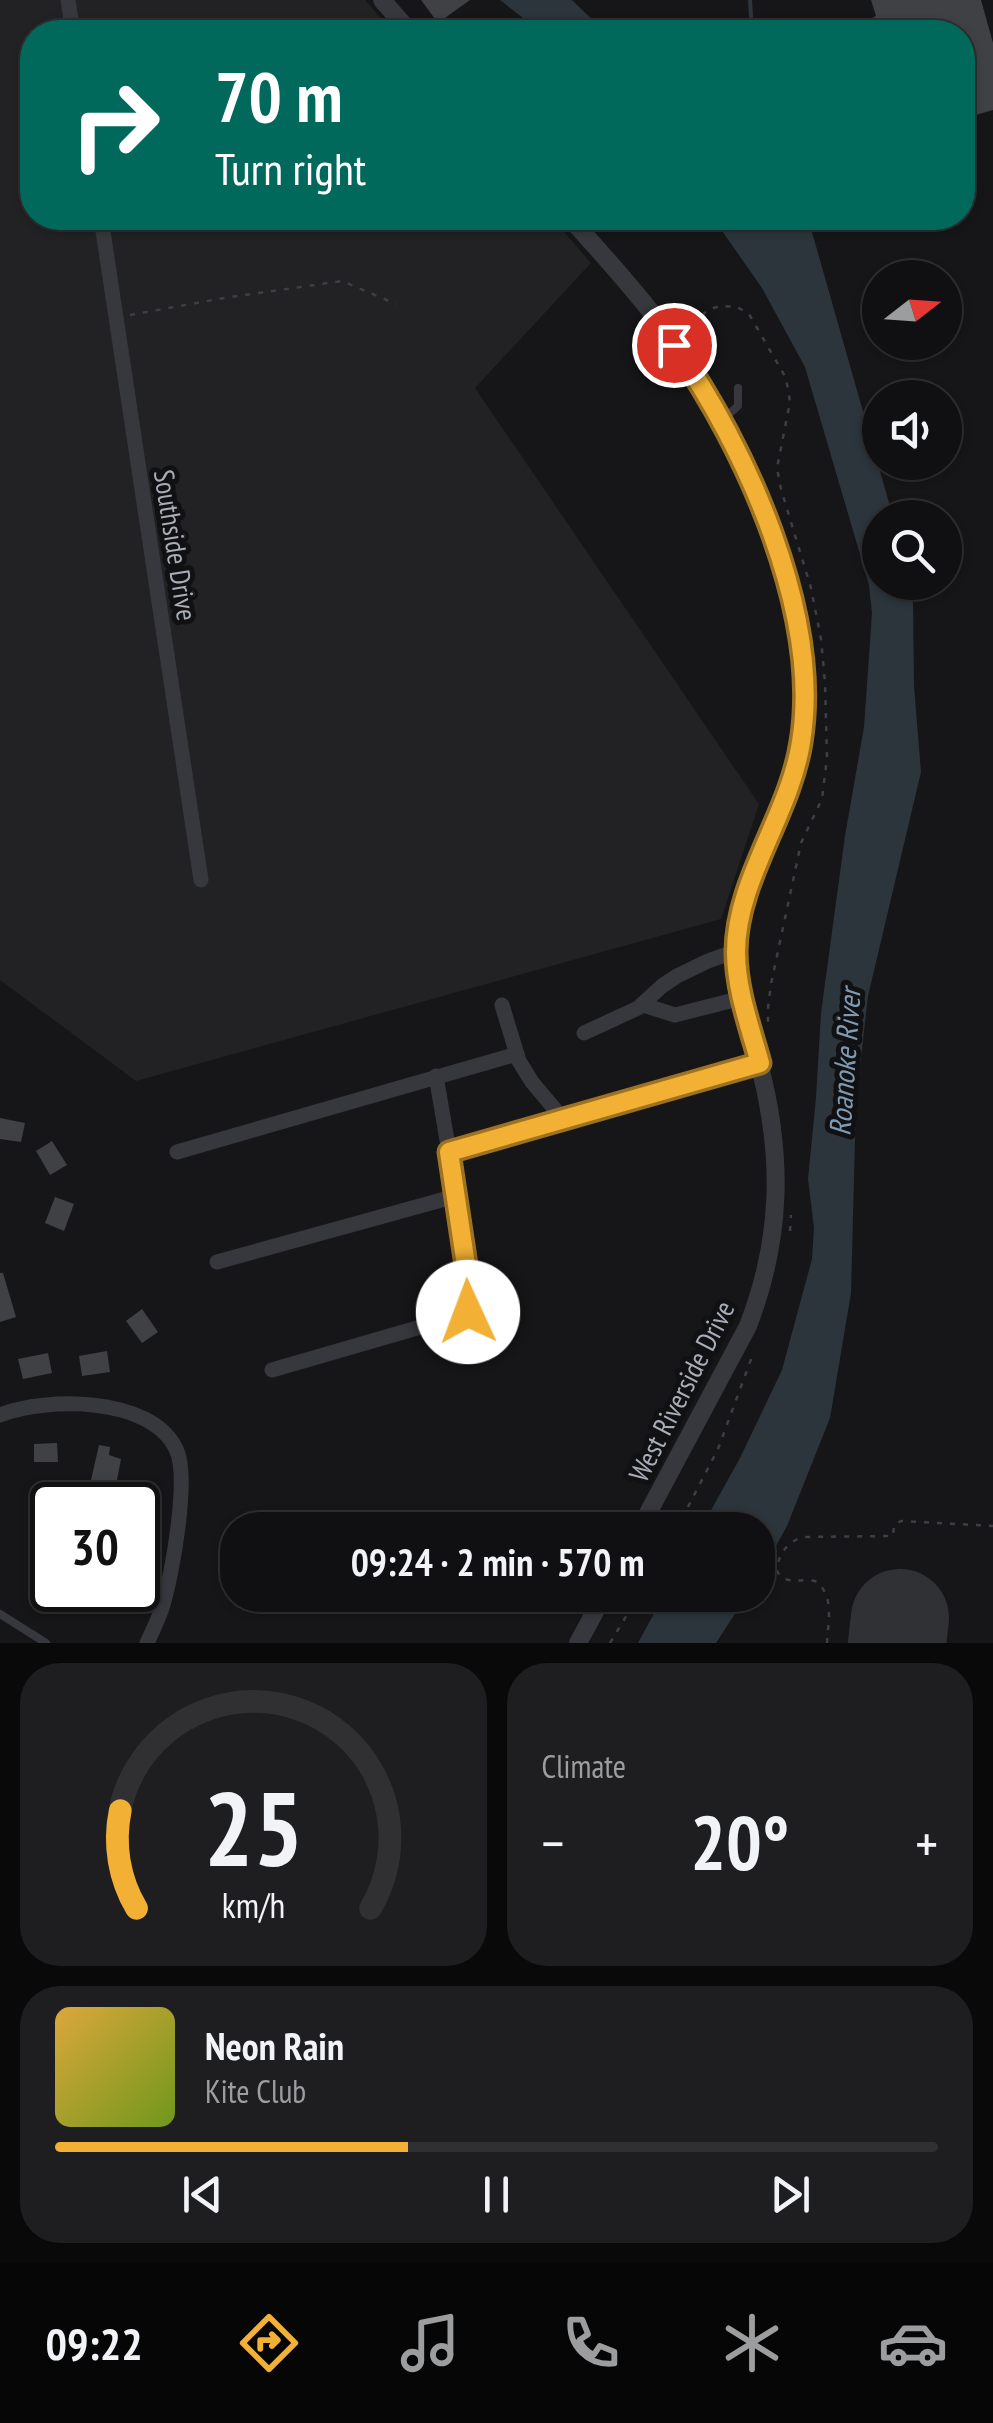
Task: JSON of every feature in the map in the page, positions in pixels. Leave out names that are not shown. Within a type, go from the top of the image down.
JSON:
[{"type":"street","points":[[382,0],[400,20]]},
{"type":"street","name":"Southside Drive","points":[[103,230],[201,880]]},
{"type":"street","name":"West Riverside Drive","points":[[580,230],[656,319],[688,365],[752,482],[776,547],[797,628],[805,694],[801,745],[792,780],[742,910],[736,951],[736,972],[767,1093],[777,1171],[769,1262],[744,1335],[649,1512]]},
{"type":"street","points":[[584,1033],[643,1005],[678,976],[736,951]]},
{"type":"street","points":[[643,1005],[675,1016],[742,998]]},
{"type":"street","points":[[502,1005],[517,1054],[532,1082],[562,1119]]},
{"type":"street","points":[[177,1152],[517,1054]]},
{"type":"street","points":[[449,1152],[760,1063]]},
{"type":"street","points":[[272,1370],[462,1315],[472,1305],[436,1076]]},
{"type":"street","points":[[217,1262],[456,1196]]},
{"type":"street","points":[[0,1415],[58,1403],[114,1408],[156,1426],[176,1447],[182,1481],[170,1577],[162,1608],[146,1643]]},
{"type":"street","points":[[578,1643],[595,1612]]},
{"type":"lane","points":[[656,319],[681,316],[694,322]]},
{"type":"lane","points":[[721,421],[738,406],[738,388]]},
{"type":"lane","points":[[0,1614],[46,1643]]},
{"type":"path","points":[[116,317],[342,281],[396,304]]},
{"type":"path","points":[[694,322],[710,309],[737,306],[749,314],[786,378],[790,402],[777,468],[811,588],[826,683],[827,758],[822,799],[801,844],[772,984],[768,1034]]},
{"type":"path","points":[[788,1238],[791,1212]]},
{"type":"path","points":[[685,1512],[718,1449],[756,1344]]},
{"type":"path","points":[[827,1643],[826,1590],[815,1580],[786,1581],[778,1571],[782,1552],[794,1540],[802,1536],[893,1536],[894,1526],[901,1521],[993,1526]]},
{"type":"path","points":[[610,1643],[629,1612]]},
{"type":"shaded area","points":[[0,0],[365,0],[382,20],[20,20],[20,230],[562,230],[591,263],[475,388],[759,804],[721,919],[136,1081],[0,980]]},
{"type":"water","points":[[500,0],[572,0],[593,20],[525,20]]},
{"type":"water","points":[[721,230],[811,230],[862,408],[862,480],[882,480],[888,500],[862,500],[862,561],[805,367],[762,288]]},
{"type":"water","name":"Roanoke River","points":[[871,600],[912,600],[921,772],[868,996],[856,1102],[851,1293],[830,1418],[775,1548],[775,1512],[710,1512],[782,1370],[812,1259],[814,1228],[808,1179],[821,1013],[864,727]]},
{"type":"water","points":[[655,1612],[736,1612],[716,1643],[638,1643]]},
{"type":"building","points":[[421,0],[470,0],[442,20],[436,20]]},
{"type":"building","points":[[871,0],[981,0],[993,43],[993,110],[975,115],[975,20],[868,20],[876,16]]},
{"type":"building","points":[[0,1118],[25,1123],[21,1142],[0,1139]]},
{"type":"building","points":[[52,1141],[67,1165],[50,1175],[36,1151]]},
{"type":"building","points":[[55,1197],[74,1204],[64,1231],[45,1223]]},
{"type":"building","points":[[0,1273],[16,1317],[0,1322]]},
{"type":"building","points":[[142,1309],[158,1332],[142,1343],[126,1321]]},
{"type":"building","points":[[107,1351],[110,1372],[82,1376],[79,1356]]},
{"type":"building","points":[[48,1353],[52,1373],[23,1379],[18,1359]]},
{"type":"building","points":[[57,1443],[58,1462],[34,1462],[34,1444]]},
{"type":"building","points":[[99,1445],[110,1447],[109,1455],[121,1459],[117,1482],[91,1480]]},
{"type":"waterway","points":[[750,0],[751,20]]},
{"type":"runway","points":[[897,1643],[900,1618]]},
{"type":"route","points":[[468,1312],[472,1305],[449,1152],[760,1063],[736,972],[737,933],[801,745],[805,694],[802,663],[787,583],[767,517],[718,415],[674,345]]}]
